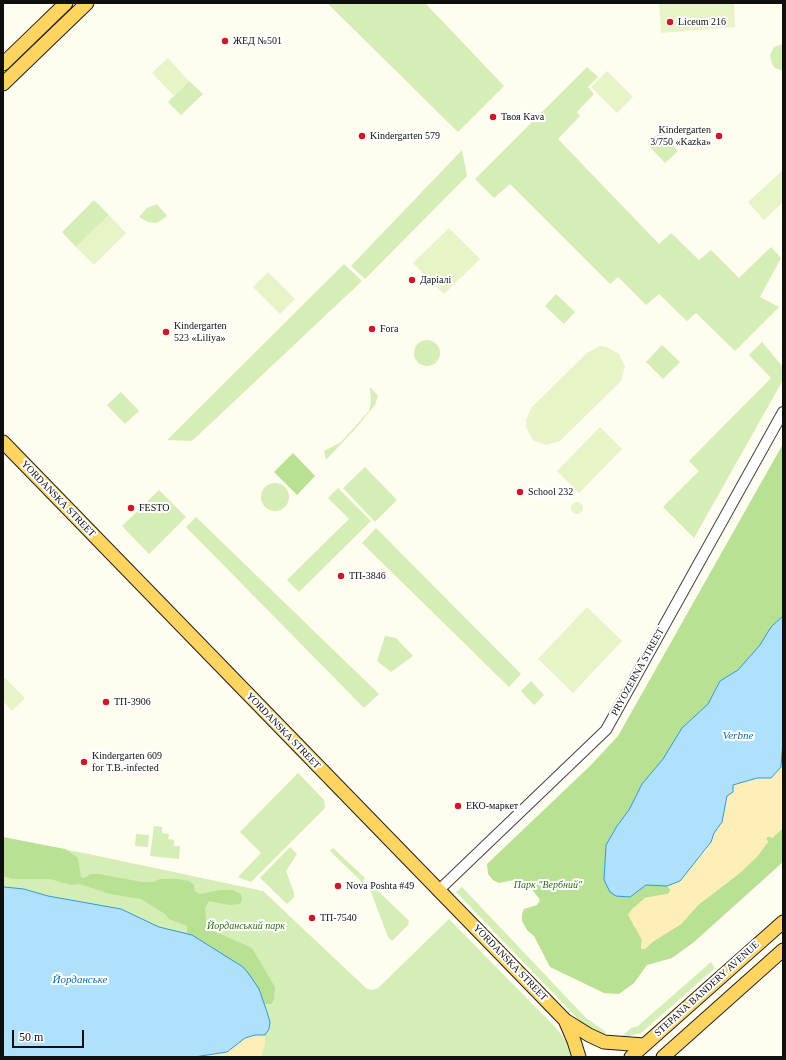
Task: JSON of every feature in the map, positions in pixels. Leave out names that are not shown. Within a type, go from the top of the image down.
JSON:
[{"type":"main road","points":[[3,64],[66,3]]},
{"type":"main road","points":[[3,84],[87,3]]},
{"type":"main road","name":"YORDANSKA STREET","points":[[3,442],[565,1020],[589,1035],[604,1042],[644,1045]]},
{"type":"main road","name":"STEPANA BANDERY AVENUE","points":[[631,1057],[783,922]]},
{"type":"main road","points":[[665,1055],[783,950]]},
{"type":"main road","name":"YORDANSKA STREET","points":[[565,1020],[574,1040],[579,1057]]},
{"type":"street","name":"PRYOZERNA STREET","points":[[439,890],[606,730],[783,412]]},
{"type":"green space","points":[[327,3],[425,3],[504,86],[458,132]]},
{"type":"green space","points":[[659,3],[734,3],[735,27],[661,33]]},
{"type":"green space","points":[[783,44],[783,71],[775,68],[772,64],[770,55],[774,47]]},
{"type":"green space","points":[[168,58],[189,81],[174,96],[152,73]]},
{"type":"green space","points":[[587,67],[598,77],[588,87],[594,94],[577,112],[580,116],[558,139],[659,244],[671,233],[699,260],[711,250],[739,278],[771,247],[781,258],[760,297],[779,307],[735,351],[696,313],[687,321],[659,294],[646,305],[618,277],[610,284],[510,184],[494,198],[475,179]]},
{"type":"green space","points":[[607,71],[633,97],[617,113],[591,87]]},
{"type":"green space","points":[[189,81],[203,94],[181,115],[168,102]]},
{"type":"green space","points":[[660,132],[678,151],[665,163],[647,144]]},
{"type":"green space","points":[[462,150],[467,176],[365,279],[351,266]]},
{"type":"green space","points":[[783,170],[783,202],[764,220],[748,202]]},
{"type":"green space","points":[[94,200],[109,215],[76,247],[62,232]]},
{"type":"green space","points":[[157,204],[167,216],[157,223],[148,222],[139,217],[147,208]]},
{"type":"green space","points":[[109,215],[126,233],[94,265],[76,247]]},
{"type":"green space","points":[[449,228],[480,259],[444,294],[413,263]]},
{"type":"green space","points":[[344,264],[362,281],[192,441],[167,440]]},
{"type":"green space","points":[[268,272],[295,299],[280,314],[253,287]]},
{"type":"green space","points":[[556,294],[575,312],[564,324],[545,306]]},
{"type":"green space","points":[[427,340],[436,344],[440,353],[436,362],[427,366],[418,362],[414,353],[418,344]]},
{"type":"green space","points":[[762,342],[783,367],[783,380],[694,538],[663,507],[699,471],[689,461],[771,378],[749,355]]},
{"type":"green space","points":[[662,345],[680,362],[663,379],[646,362]]},
{"type":"green space","points":[[600,346],[607,347],[619,354],[625,367],[621,381],[560,441],[546,445],[533,440],[526,427],[526,420],[532,407],[587,353]]},
{"type":"green space","points":[[370,387],[378,396],[375,405],[326,460],[324,451],[341,442],[369,411],[371,402]]},
{"type":"green space","points":[[121,392],[139,411],[125,424],[107,405]]},
{"type":"green space","points":[[600,427],[622,449],[579,493],[557,471]]},
{"type":"green space","name":"Парк \"Вербний\"","points":[[783,444],[783,616],[771,627],[760,645],[738,670],[720,681],[708,704],[682,728],[663,759],[642,784],[629,810],[617,826],[606,845],[604,880],[630,897],[646,885],[667,886],[671,890],[668,894],[645,898],[633,925],[638,930],[642,940],[641,949],[645,949],[652,942],[681,924],[698,905],[741,872],[768,842],[766,838],[769,836],[772,838],[783,828],[783,862],[694,942],[672,958],[647,965],[634,983],[619,994],[604,993],[550,967],[534,936],[527,930],[522,921],[524,909],[537,905],[540,900],[528,884],[519,879],[499,883],[493,880],[488,874],[487,864],[590,766],[618,736]]},
{"type":"green space","points":[[293,453],[315,476],[297,495],[274,472]]},
{"type":"green space","points":[[365,467],[397,500],[375,522],[343,488]]},
{"type":"green space","points":[[275,483],[285,487],[289,497],[285,507],[275,511],[265,507],[261,497],[265,487]]},
{"type":"green space","points":[[338,488],[371,521],[299,592],[287,580],[349,519],[328,498]]},
{"type":"green space","points":[[159,490],[186,517],[149,554],[122,526]]},
{"type":"green space","points":[[575,502],[579,502],[583,508],[579,514],[575,514],[571,510],[571,506]]},
{"type":"green space","points":[[196,517],[379,694],[364,708],[186,527]]},
{"type":"green space","points":[[376,528],[521,674],[509,687],[362,543]]},
{"type":"green space","points":[[587,607],[622,641],[573,693],[538,659]]},
{"type":"green space","points":[[385,636],[396,638],[413,656],[391,672],[377,661]]},
{"type":"green space","points":[[5,678],[25,698],[12,711],[3,701],[3,680]]},
{"type":"green space","points":[[531,681],[544,695],[534,705],[521,691]]},
{"type":"green space","points":[[298,773],[324,800],[325,808],[251,882],[238,877],[261,853],[240,832]]},
{"type":"green space","points":[[154,826],[162,827],[162,833],[169,834],[168,839],[174,840],[174,846],[180,846],[179,859],[150,856]]},
{"type":"green space","points":[[136,834],[149,835],[148,847],[135,846]]},
{"type":"green space","points":[[3,837],[65,849],[78,858],[81,877],[84,878],[91,874],[99,874],[142,882],[154,882],[160,879],[178,879],[189,881],[194,885],[195,891],[200,894],[220,890],[233,890],[241,894],[242,899],[240,904],[229,905],[209,901],[205,908],[207,928],[252,948],[275,987],[274,1000],[271,1004],[264,1004],[259,989],[243,967],[187,933],[187,926],[169,919],[165,914],[141,899],[110,894],[80,884],[71,885],[50,879],[12,879],[3,876]]},
{"type":"green space","name":"Йорданський парк","points":[[3,838],[84,853],[263,891],[367,989],[372,990],[378,988],[449,919],[557,1029],[566,1041],[573,1057],[194,1057],[227,1052],[245,1038],[269,1029],[270,1022],[259,989],[243,967],[192,935],[158,927],[121,909],[48,896],[24,889],[3,888]]},
{"type":"green space","points":[[290,847],[297,854],[286,871],[294,893],[294,897],[287,904],[260,878]]},
{"type":"green space","points":[[333,848],[365,878],[362,882],[330,851]]},
{"type":"green space","points":[[371,884],[409,921],[408,925],[392,941],[388,937],[371,892],[367,888]]},
{"type":"green space","points":[[462,887],[586,1018],[606,1032],[604,1036],[587,1027],[579,1020],[456,892]]},
{"type":"green space","points":[[711,962],[715,968],[641,1033],[620,1038],[631,1028],[638,1026]]},
{"type":"sand","points":[[783,763],[783,828],[772,838],[769,836],[766,838],[768,842],[757,857],[741,872],[698,905],[681,924],[652,942],[645,949],[641,949],[642,940],[628,915],[632,909],[645,898],[668,894],[671,890],[667,886],[680,881],[696,860],[705,852],[714,833],[722,822],[727,795],[730,795],[733,785],[757,778],[775,775]]},
{"type":"sand","points":[[255,1035],[265,1035],[265,1045],[261,1057],[194,1057],[214,1053],[221,1054],[245,1038]]},
{"type":"water","name":"Verbne","points":[[783,616],[783,741],[781,767],[771,778],[757,778],[733,785],[733,792],[727,796],[722,822],[714,833],[711,842],[680,881],[667,886],[646,885],[630,897],[616,896],[610,892],[604,880],[606,845],[617,826],[629,810],[642,784],[663,759],[682,728],[708,704],[720,681],[738,670],[760,645],[771,627]]},
{"type":"water","name":"Йорданське","points":[[4,887],[24,889],[48,896],[121,909],[159,927],[192,935],[243,967],[249,974],[259,989],[270,1022],[269,1029],[265,1035],[255,1035],[245,1038],[227,1052],[194,1057],[3,1057]]},
{"type":"place","name":"Liceum 216","points":[[670,22]]},
{"type":"place","name":"ЖЕД №501","points":[[225,41]]},
{"type":"place","name":"Твоя Kava","points":[[493,117]]},
{"type":"place","name":"Kindergarten 579","points":[[362,136]]},
{"type":"place","name":"Kindergarten 3/750 «Kazka»","points":[[719,136]]},
{"type":"place","name":"Даріалі","points":[[412,280]]},
{"type":"place","name":"Fora","points":[[372,329]]},
{"type":"place","name":"Kindergarten 523 «Liliya»","points":[[166,332]]},
{"type":"place","name":"School 232","points":[[520,492]]},
{"type":"place","name":"FESTO","points":[[131,508]]},
{"type":"place","name":"ТП-3846","points":[[341,576]]},
{"type":"place","name":"ТП-3906","points":[[106,702]]},
{"type":"place","name":"Kindergarten 609 for T.B.-infected","points":[[84,762]]},
{"type":"place","name":"ЕКО-маркет","points":[[458,806]]},
{"type":"place","name":"Nova Poshta #49","points":[[338,886]]},
{"type":"place","name":"ТП-7540","points":[[312,918]]}]
